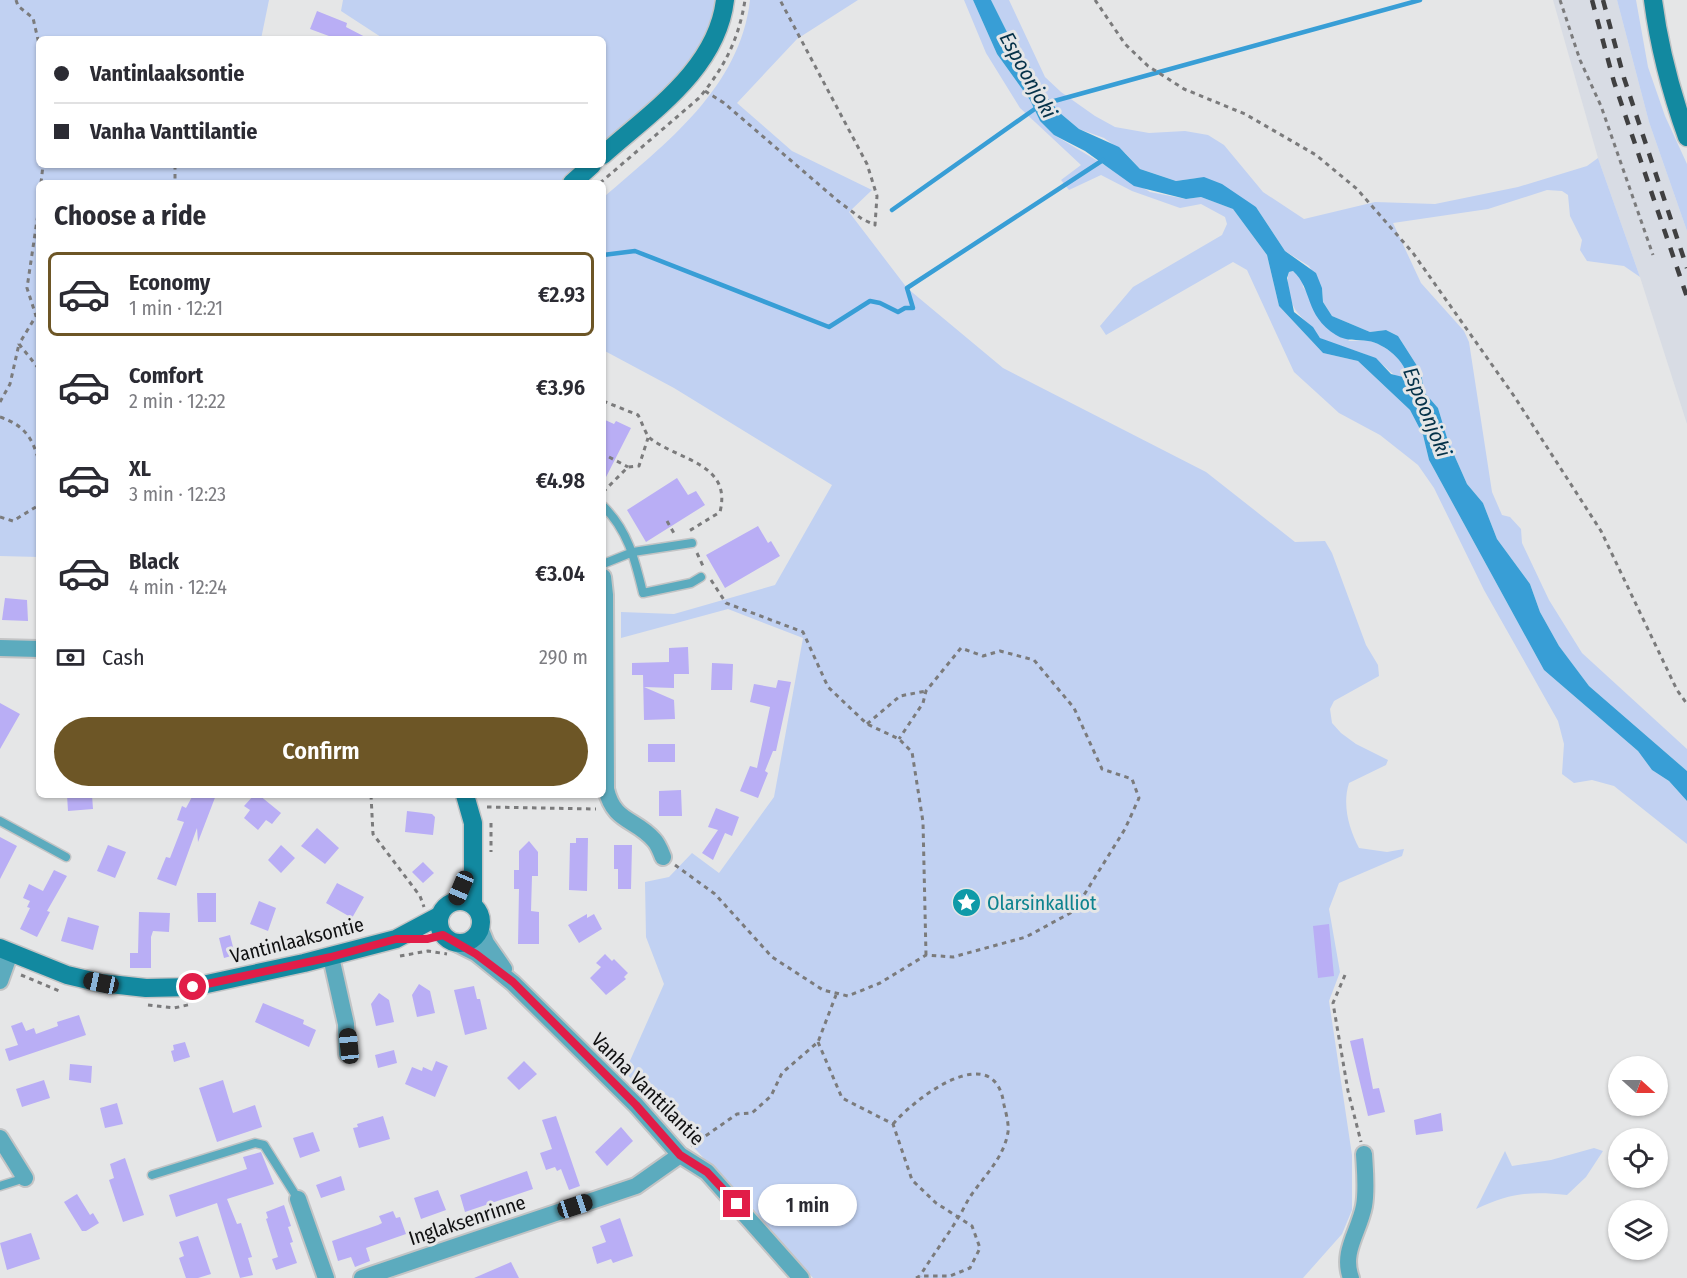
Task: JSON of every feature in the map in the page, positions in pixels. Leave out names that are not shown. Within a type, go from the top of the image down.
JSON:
[{"type":"street","points":[[606,152],[688,78],[715,37],[724,15],[725,0]]},
{"type":"street","points":[[1653,0],[1660,45],[1674,102],[1687,137]]},
{"type":"street","points":[[575,180],[589,168]]},
{"type":"street","points":[[0,648],[36,649]]},
{"type":"street","points":[[606,789],[610,804],[620,816],[654,840],[663,857]]},
{"type":"street","points":[[464,903],[473,849],[472,823],[466,798]]},
{"type":"street","points":[[464,903],[480,915],[480,928],[472,939],[437,935],[445,907],[464,903]]},
{"type":"street","name":"Vanha Vanttilantie","points":[[480,928],[486,943],[513,982],[636,1105],[707,1172],[801,1278]]},
{"type":"street","name":"Vantinlaaksontie","points":[[5,951],[82,979],[147,988],[193,987],[331,957],[396,939],[437,935]]},
{"type":"street","name":"Vanha Vanttilantie","points":[[437,935],[513,982]]},
{"type":"street","points":[[0,981],[5,951]]},
{"type":"street","points":[[331,957],[346,1024],[347,1054]]},
{"type":"street","points":[[0,1138],[25,1178]]},
{"type":"street","name":"Inglaksenrinne","points":[[362,1278],[636,1186],[684,1152]]},
{"type":"street","points":[[1351,1278],[1346,1257],[1360,1222],[1364,1203],[1364,1154]]},
{"type":"street","points":[[298,1199],[326,1278]]},
{"type":"lane","points":[[606,509],[614,517],[633,552],[643,593],[692,583],[705,574]]},
{"type":"lane","points":[[606,563],[633,552],[692,543]]},
{"type":"lane","points":[[0,821],[66,857]]},
{"type":"lane","points":[[152,1174],[255,1143],[264,1146],[298,1199]]},
{"type":"lane","points":[[0,1186],[25,1178]]},
{"type":"path","points":[[16,0],[18,6],[33,18],[37,36]]},
{"type":"path","points":[[705,91],[724,103],[819,182],[838,201],[862,219],[875,225],[878,221],[877,196],[867,164],[780,0]]},
{"type":"path","points":[[1095,0],[1125,44],[1151,68],[1184,89],[1245,114],[1316,155],[1357,189],[1413,253],[1514,396],[1601,531],[1677,690],[1687,704]]},
{"type":"path","points":[[1560,0],[1572,39],[1601,106],[1653,255]]},
{"type":"path","points":[[0,402],[10,384],[19,344],[36,316],[27,288],[36,227]]},
{"type":"path","points":[[19,344],[36,365]]},
{"type":"path","points":[[606,402],[638,415],[646,428],[648,438],[639,466],[628,467],[609,457]]},
{"type":"path","points":[[0,417],[16,422],[33,440],[36,451]]},
{"type":"path","points":[[648,438],[714,474],[722,487],[724,497],[720,512],[687,532]]},
{"type":"path","points":[[606,489],[628,467]]},
{"type":"path","points":[[0,517],[13,521],[36,507]]},
{"type":"path","points":[[665,538],[676,536],[667,521]]},
{"type":"path","points":[[692,543],[705,574],[726,603],[803,632],[828,687],[867,724],[899,739],[912,752],[923,822],[926,955]]},
{"type":"path","points":[[663,857],[715,894],[772,957],[798,976],[836,995],[848,996],[880,983],[926,955],[953,957],[1026,937],[1074,911],[1125,829],[1139,798],[1132,779],[1102,769],[1074,708],[1034,660],[1000,651],[983,656],[961,648],[926,691],[923,703],[899,739]]},
{"type":"path","points":[[867,724],[900,696],[926,691]]},
{"type":"path","points":[[371,798],[372,834],[424,903],[437,935]]},
{"type":"path","points":[[487,807],[594,810],[610,804]]},
{"type":"path","points":[[1345,975],[1333,1003],[1348,1091],[1364,1154]]},
{"type":"path","points":[[684,1152],[737,1114],[752,1113],[771,1096],[782,1073],[818,1042],[836,995]]},
{"type":"path","points":[[818,1042],[842,1098],[893,1124],[912,1180],[936,1203],[972,1226],[980,1248],[970,1268],[950,1276],[916,1278]]},
{"type":"path","points":[[893,1124],[908,1107],[958,1077],[980,1073],[995,1081],[1003,1096],[1008,1130],[990,1172],[971,1195],[920,1276]]},
{"type":"shaded area","points":[[0,0],[269,0],[262,36],[36,36],[36,168],[578,168],[564,180],[36,180],[36,557],[0,556]]},
{"type":"shaded area","points":[[343,0],[716,0],[709,26],[688,66],[658,99],[606,143],[606,36],[379,36],[341,11]]},
{"type":"shaded area","points":[[750,0],[858,0],[797,39],[737,103],[792,151],[872,190],[849,212],[907,288],[1003,368],[1206,472],[1295,542],[1325,541],[1332,553],[1366,645],[1378,665],[1379,676],[1334,701],[1330,709],[1332,723],[1356,744],[1388,760],[1386,765],[1349,783],[1346,808],[1350,825],[1359,848],[1387,852],[1404,849],[1402,856],[1339,883],[1329,909],[1340,972],[1329,1001],[1352,1155],[1352,1210],[1342,1234],[1303,1278],[813,1278],[625,1072],[664,984],[646,937],[645,882],[669,877],[692,853],[719,873],[774,797],[803,638],[728,609],[621,638],[621,612],[674,614],[775,585],[832,485],[674,388],[606,352],[606,195],[675,134],[696,111],[716,87],[732,60],[743,32]]},
{"type":"shaded area","points":[[964,0],[973,0],[997,54],[1030,100],[1040,121],[1054,135],[1150,192],[1186,199],[1201,197],[1233,209],[1267,255],[1279,306],[1323,353],[1358,361],[1410,410],[1423,435],[1429,460],[1544,670],[1638,751],[1652,770],[1669,781],[1687,801],[1687,844],[1614,786],[1592,780],[1574,783],[1562,774],[1564,744],[1558,721],[1484,590],[1434,488],[1418,465],[1380,435],[1339,413],[1294,372],[1247,270],[1233,262],[1106,335],[1100,326],[1133,287],[1222,235],[1227,224],[1225,217],[1201,204],[1180,208],[1132,191],[1101,175],[1069,190],[1061,180],[1081,165],[1020,108],[986,53]]},
{"type":"shaded area","points":[[991,0],[1009,0],[1045,77],[1061,92],[1095,116],[1115,127],[1149,133],[1185,131],[1208,135],[1224,145],[1263,192],[1304,219],[1375,202],[1435,204],[1518,187],[1587,166],[1598,158],[1640,277],[1624,266],[1587,261],[1580,250],[1582,240],[1570,216],[1568,195],[1562,191],[1547,190],[1488,209],[1393,223],[1421,283],[1464,331],[1469,342],[1492,492],[1502,515],[1510,517],[1521,529],[1522,543],[1549,600],[1582,653],[1687,749],[1687,771],[1589,686],[1559,646],[1540,612],[1530,584],[1497,539],[1483,503],[1467,484],[1448,441],[1438,408],[1424,392],[1421,372],[1398,336],[1386,330],[1370,332],[1332,316],[1323,302],[1322,288],[1309,266],[1285,251],[1256,207],[1197,178],[1176,181],[1140,169],[1125,153],[1104,138],[1079,129],[1060,113],[1041,90],[1032,70],[1011,40]]},
{"type":"shaded area","points":[[1553,0],[1617,0],[1649,122],[1687,231],[1687,424],[1640,277],[1598,158]]},
{"type":"shaded area","points":[[1617,0],[1636,0],[1648,67],[1665,116],[1687,164],[1687,231],[1649,122]]},
{"type":"shaded area","points":[[1293,271],[1302,279],[1303,287],[1349,341],[1369,341],[1382,346],[1399,360],[1407,378],[1396,376],[1369,356],[1320,338],[1297,312],[1291,300],[1288,281],[1289,272]]},
{"type":"shaded area","points":[[1594,1148],[1603,1151],[1586,1177],[1567,1195],[1521,1194],[1476,1209],[1505,1151],[1512,1166],[1551,1160]]},
{"type":"water","name":"Espoonjoki","points":[[973,0],[991,0],[1011,40],[1032,70],[1041,90],[1060,113],[1079,129],[1119,147],[1140,169],[1176,181],[1204,177],[1222,184],[1256,207],[1285,251],[1316,273],[1322,288],[1323,302],[1332,316],[1370,332],[1386,330],[1398,336],[1421,372],[1424,392],[1438,408],[1448,441],[1467,484],[1483,503],[1497,539],[1530,584],[1540,612],[1559,646],[1589,686],[1687,771],[1687,801],[1669,781],[1652,770],[1638,751],[1544,670],[1429,460],[1423,435],[1410,410],[1358,361],[1323,353],[1279,306],[1267,255],[1233,209],[1201,197],[1186,199],[1134,186],[1085,151],[1054,135],[1040,121],[1030,100],[997,54]],"holes":[[[1293,271],[1299,278],[1314,311],[1326,327],[1340,337],[1381,345],[1399,360],[1407,378],[1391,374],[1376,358],[1320,338],[1313,327],[1294,312],[1287,278],[1289,272]]]},
{"type":"building","points":[[317,11],[347,23],[346,27],[363,36],[329,36],[310,29]]},
{"type":"building","points":[[606,420],[614,424],[616,421],[631,428],[606,477]]},
{"type":"building","points":[[677,478],[688,495],[696,491],[705,505],[646,542],[627,510]]},
{"type":"building","points":[[758,526],[768,543],[771,541],[780,556],[725,588],[706,555]]},
{"type":"building","points":[[5,598],[27,600],[28,621],[2,620]]},
{"type":"building","points":[[688,647],[689,674],[674,674],[674,688],[644,687],[674,700],[675,719],[644,720],[643,675],[632,675],[632,663],[669,662],[669,648]]},
{"type":"building","points":[[712,663],[733,664],[732,690],[711,690]]},
{"type":"building","points":[[778,680],[791,682],[776,751],[773,751],[765,771],[768,773],[758,798],[740,791],[750,766],[757,768],[770,707],[750,702],[754,684],[776,688]]},
{"type":"building","points":[[0,703],[20,714],[0,749]]},
{"type":"building","points":[[648,744],[675,744],[675,762],[648,762]]},
{"type":"building","points":[[681,790],[682,816],[659,816],[659,791]]},
{"type":"building","points":[[67,798],[92,798],[93,809],[68,811]]},
{"type":"building","points":[[191,798],[215,798],[198,842],[197,828],[176,886],[157,879],[166,857],[170,858],[184,822],[177,820],[182,806],[186,808]]},
{"type":"building","points":[[251,798],[263,798],[281,813],[272,824],[266,820],[258,830],[244,818],[250,810],[244,806]]},
{"type":"building","points":[[716,808],[739,817],[732,836],[725,833],[713,860],[702,853],[718,830],[708,827]]},
{"type":"building","points":[[407,811],[432,814],[435,817],[433,835],[405,832]]},
{"type":"building","points":[[317,828],[339,848],[325,864],[301,846]]},
{"type":"building","points":[[0,837],[17,846],[0,879]]},
{"type":"building","points":[[576,838],[588,838],[587,891],[569,890],[570,843],[576,843]]},
{"type":"building","points":[[529,841],[538,852],[538,876],[532,876],[531,911],[539,912],[539,944],[518,944],[519,889],[514,889],[514,870],[519,870],[519,851]]},
{"type":"building","points":[[108,845],[126,852],[115,878],[97,871]]},
{"type":"building","points":[[281,845],[295,858],[281,873],[268,860]]},
{"type":"building","points":[[614,845],[632,845],[631,889],[618,889],[618,869],[614,869]]},
{"type":"building","points":[[423,862],[434,873],[423,883],[412,872]]},
{"type":"building","points":[[54,870],[67,876],[47,911],[50,912],[37,937],[20,929],[30,908],[27,907],[30,901],[23,898],[29,884],[43,891]]},
{"type":"building","points":[[337,883],[364,897],[352,918],[326,903]]},
{"type":"building","points":[[197,893],[216,893],[216,922],[198,922]]},
{"type":"building","points":[[259,901],[276,908],[268,931],[250,924]]},
{"type":"building","points":[[139,912],[170,913],[169,932],[153,931],[151,968],[130,968],[130,953],[138,953]]},
{"type":"building","points":[[587,914],[587,918],[594,914],[602,929],[579,943],[568,925]]},
{"type":"building","points":[[68,917],[99,926],[93,950],[61,941]]},
{"type":"building","points":[[1329,924],[1334,976],[1318,978],[1313,926]]},
{"type":"building","points":[[230,935],[235,955],[224,958],[219,938]]},
{"type":"building","points":[[605,954],[612,961],[614,959],[628,973],[624,977],[626,979],[606,995],[590,978],[601,967],[596,963]]},
{"type":"building","points":[[419,984],[430,991],[435,1013],[417,1017],[412,995]]},
{"type":"building","points":[[474,986],[477,999],[480,999],[487,1029],[465,1035],[454,990]]},
{"type":"building","points":[[379,993],[389,1000],[394,1022],[376,1026],[371,1004]]},
{"type":"building","points":[[263,1003],[304,1020],[303,1024],[316,1030],[309,1047],[255,1022]]},
{"type":"building","points":[[79,1015],[86,1035],[9,1061],[5,1049],[18,1045],[11,1026],[22,1022],[26,1031],[34,1028],[36,1034],[58,1026],[57,1022]]},
{"type":"building","points":[[1363,1038],[1373,1089],[1379,1088],[1385,1112],[1368,1116],[1350,1041]]},
{"type":"building","points":[[185,1042],[190,1057],[174,1062],[171,1051],[174,1050],[173,1045]]},
{"type":"building","points":[[394,1050],[397,1063],[378,1068],[375,1055]]},
{"type":"building","points":[[436,1061],[448,1066],[435,1097],[405,1084],[412,1067],[422,1071],[423,1067],[432,1071]]},
{"type":"building","points":[[524,1061],[537,1074],[519,1090],[507,1078]]},
{"type":"building","points":[[70,1064],[92,1066],[91,1083],[69,1080]]},
{"type":"building","points":[[44,1080],[50,1098],[22,1107],[16,1089]]},
{"type":"building","points":[[223,1080],[233,1113],[255,1105],[262,1127],[217,1142],[199,1088]]},
{"type":"building","points":[[117,1103],[123,1124],[105,1128],[100,1108]]},
{"type":"building","points":[[1441,1113],[1443,1131],[1416,1135],[1414,1120]]},
{"type":"building","points":[[383,1116],[390,1139],[359,1148],[353,1128],[358,1127],[357,1124]]},
{"type":"building","points":[[556,1116],[580,1186],[569,1190],[561,1169],[557,1171],[555,1167],[546,1170],[540,1153],[552,1149],[542,1120]]},
{"type":"building","points":[[621,1127],[633,1141],[607,1166],[595,1152]]},
{"type":"building","points":[[313,1132],[320,1151],[300,1158],[293,1138]]},
{"type":"building","points":[[261,1152],[274,1184],[227,1199],[237,1224],[241,1223],[252,1257],[248,1258],[253,1275],[240,1278],[217,1203],[176,1217],[169,1195],[247,1169],[243,1157]]},
{"type":"building","points":[[125,1158],[144,1215],[123,1222],[109,1180],[114,1178],[110,1164]]},
{"type":"building","points":[[527,1171],[533,1189],[465,1212],[460,1195]]},
{"type":"building","points":[[341,1176],[345,1190],[321,1198],[316,1185]]},
{"type":"building","points":[[438,1190],[446,1210],[421,1219],[414,1198]]},
{"type":"building","points":[[77,1194],[90,1215],[93,1213],[99,1223],[86,1231],[82,1231],[64,1202]]},
{"type":"building","points":[[284,1205],[291,1226],[288,1227],[293,1242],[290,1243],[297,1263],[276,1270],[272,1259],[278,1257],[266,1219],[268,1218],[266,1212]]},
{"type":"building","points":[[393,1211],[396,1218],[400,1217],[406,1234],[366,1248],[370,1261],[355,1267],[351,1257],[338,1261],[332,1241],[378,1225],[382,1223],[379,1216]]},
{"type":"building","points":[[620,1218],[633,1256],[613,1263],[611,1259],[597,1264],[592,1247],[606,1242],[600,1226]]},
{"type":"building","points":[[31,1233],[40,1259],[7,1270],[0,1243]]},
{"type":"building","points":[[198,1236],[211,1274],[198,1278],[186,1278],[179,1258],[184,1256],[179,1242]]},
{"type":"building","points":[[511,1262],[519,1278],[474,1278]]},
{"type":"waterway","name":"Espoonjoki","points":[[1047,103],[1420,0]]},
{"type":"waterway","name":"Espoonjoki","points":[[892,210],[1039,106]]},
{"type":"waterway","points":[[606,255],[635,251],[829,327],[870,301],[898,312],[905,308],[913,308],[907,288],[1103,160]]},
{"type":"railway","points":[[1592,0],[1614,82],[1687,297]]},
{"type":"railway","points":[[1603,0],[1624,78],[1687,268]]},
{"type":"place","name":"Olarsinkalliot","points":[[966,903]]},
{"type":"route","points":[[193,987],[331,957],[396,939],[427,939],[443,935],[476,954],[513,982],[588,1060],[636,1105],[680,1155],[707,1172],[737,1204]]}]
